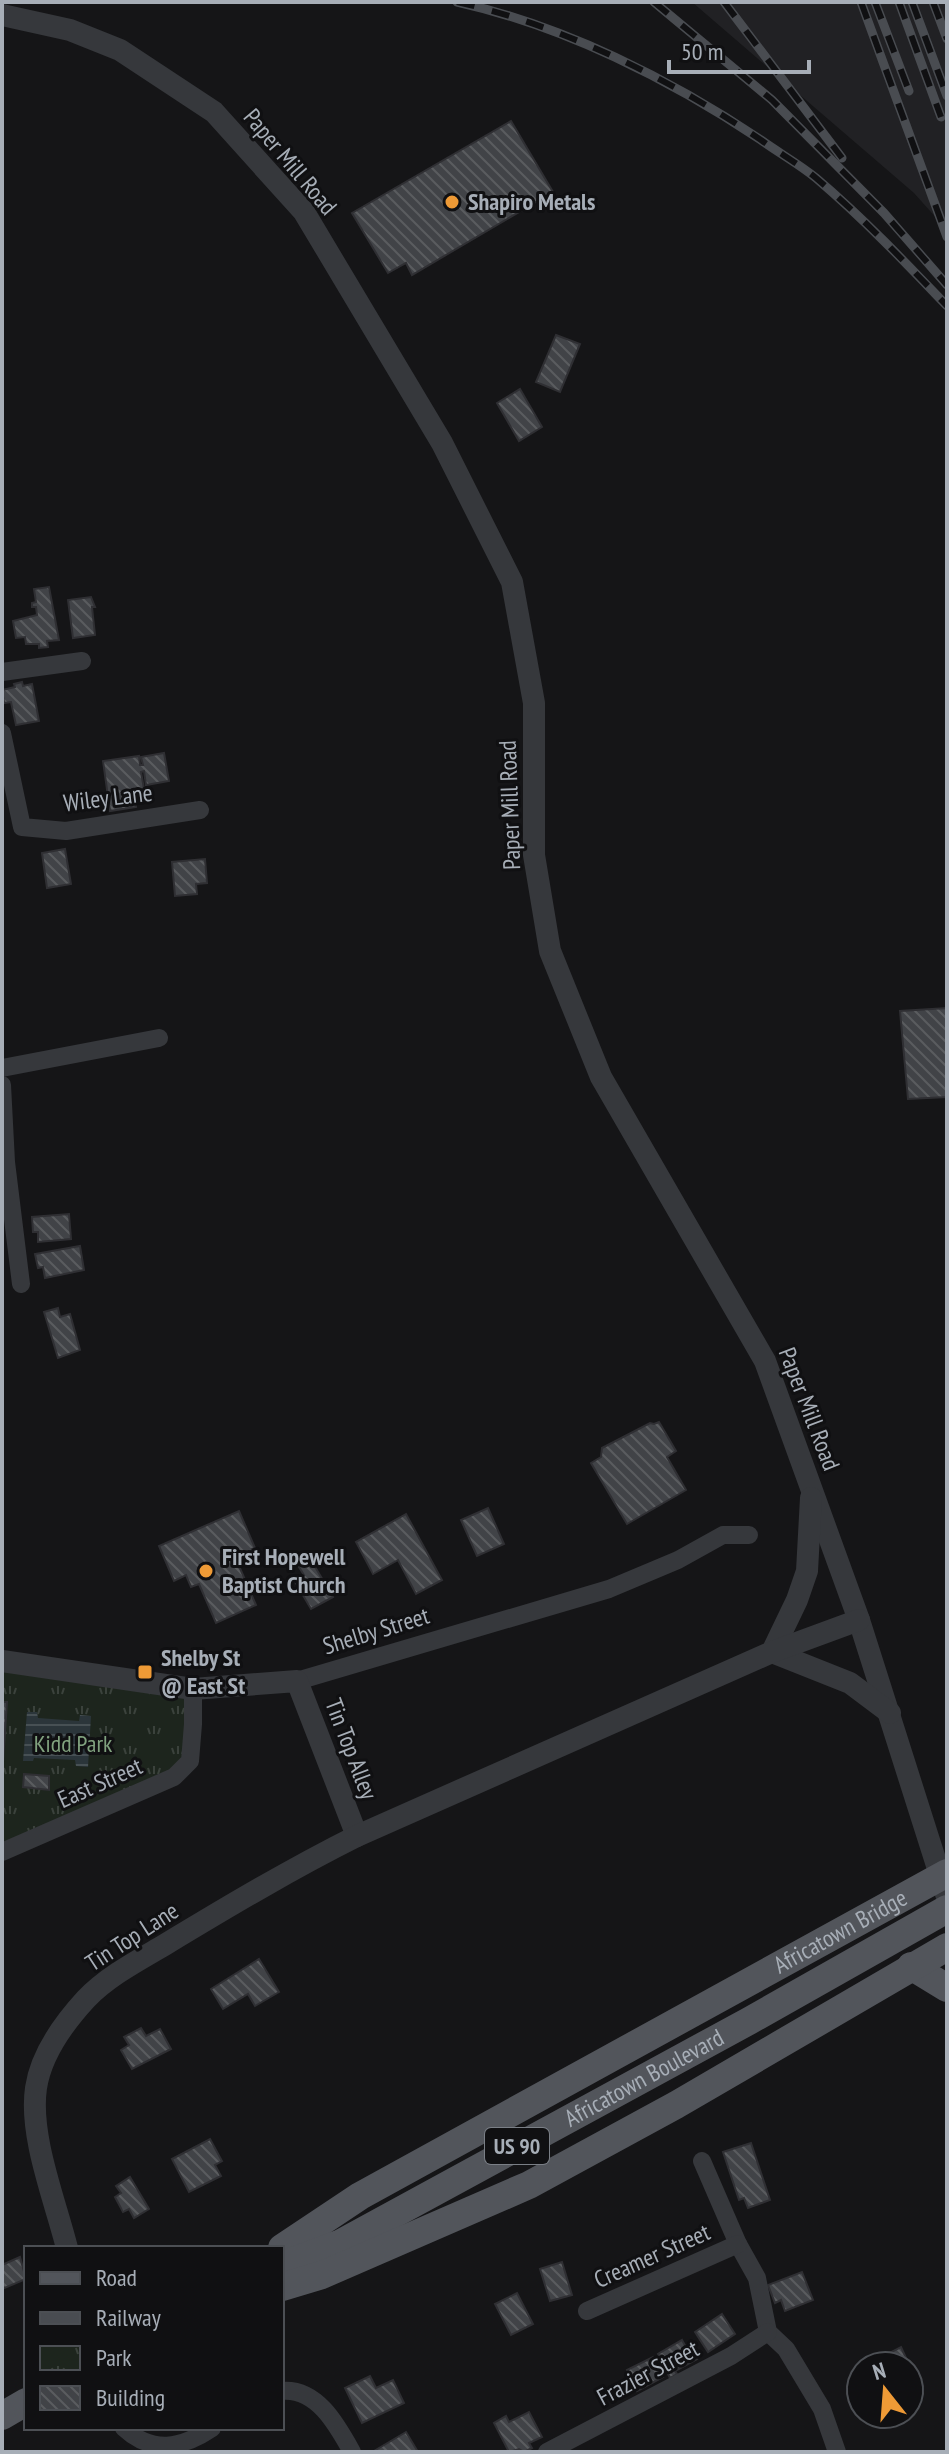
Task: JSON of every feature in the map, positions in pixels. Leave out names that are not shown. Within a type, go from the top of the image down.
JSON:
[{"type":"main road","name":"Africatown Bridge","points":[[735,1990],[947,1873]]},
{"type":"main road","name":"Africatown Bridge","points":[[749,2021],[947,1909]]},
{"type":"main road","points":[[284,2286],[322,2275],[529,2185],[676,2105],[947,1947]]},
{"type":"main road","points":[[911,1966],[947,1988]]},
{"type":"main road","name":"Africatown Boulevard","points":[[284,2247],[360,2196],[735,1990]]},
{"type":"main road","name":"Africatown Boulevard","points":[[284,2264],[341,2243],[749,2021]]},
{"type":"main road","points":[[2,2416],[24,2403]]},
{"type":"street","name":"Paper Mill Road","points":[[2,15],[70,30],[120,50],[214,112],[304,212],[442,443],[512,582],[534,703],[534,855],[550,951],[601,1077],[765,1361],[859,1620],[947,1897]]},
{"type":"street","points":[[2,672],[82,661]]},
{"type":"street","name":"Wiley Lane","points":[[2,733],[22,827],[66,831],[200,810]]},
{"type":"street","points":[[2,1068],[159,1038]]},
{"type":"street","points":[[2,1085],[6,1162],[21,1284]]},
{"type":"street","points":[[812,1490],[807,1571],[772,1652],[850,1683],[890,1713]]},
{"type":"street","name":"Shelby Street","points":[[2,1661],[193,1689],[297,1681],[609,1589],[678,1560],[723,1535],[749,1535]]},
{"type":"street","name":"Tin Top Lane","points":[[65,2240],[36,2123],[36,2090],[43,2058],[65,2024],[88,1997],[117,1974],[296,1866],[357,1836],[772,1652],[859,1620]]},
{"type":"street","name":"Tin Top Alley","points":[[297,1681],[357,1836]]},
{"type":"street","name":"East Street","points":[[2,1852],[174,1777],[190,1761],[193,1689]]},
{"type":"street","points":[[702,2161],[738,2244],[757,2278],[768,2332],[786,2349],[822,2409],[837,2452]]},
{"type":"street","name":"Creamer Street","points":[[587,2311],[738,2244]]},
{"type":"street","name":"Frazier Street","points":[[547,2452],[731,2356],[768,2332]]},
{"type":"street","points":[[284,2391],[291,2390],[313,2399],[338,2427],[352,2452]]},
{"type":"street","points":[[126,2430],[135,2441],[172,2449],[189,2444],[209,2430]]},
{"type":"shaded area","points":[[692,2],[947,2],[947,230],[914,193]]},
{"type":"shaded area","points":[[27,1712],[37,1712],[38,1718],[79,1721],[80,1715],[91,1716],[88,1767],[76,1766],[75,1760],[34,1758],[33,1761],[23,1761]]},
{"type":"green space","name":"Kidd Park","points":[[2,1661],[193,1689],[190,1761],[2,1852]]},
{"type":"building","name":"Shapiro Metals","points":[[511,121],[553,192],[412,275],[406,263],[388,273],[352,213]]},
{"type":"building","points":[[556,335],[580,344],[560,392],[536,382]]},
{"type":"building","points":[[520,389],[542,427],[519,441],[497,403]]},
{"type":"building","points":[[49,587],[59,640],[47,641],[48,647],[39,648],[39,644],[26,644],[25,637],[16,638],[13,621],[37,615],[36,607],[32,607],[32,603],[36,602],[34,589]]},
{"type":"building","points":[[91,597],[95,607],[92,607],[95,635],[73,638],[68,600]]},
{"type":"building","points":[[22,682],[23,686],[32,684],[39,721],[16,725],[11,702],[4,703],[2,690]]},
{"type":"building","points":[[164,753],[169,781],[146,785],[144,771],[141,772],[144,789],[133,790],[136,807],[110,811],[103,761],[139,756],[140,765],[143,765],[141,757]]},
{"type":"building","points":[[65,849],[71,884],[47,888],[42,853]]},
{"type":"building","points":[[205,859],[207,883],[196,884],[197,894],[175,896],[172,862]]},
{"type":"building","points":[[947,1008],[947,1097],[908,1099],[900,1011]]},
{"type":"building","points":[[69,1214],[71,1239],[38,1242],[38,1232],[33,1232],[32,1217]]},
{"type":"building","points":[[80,1246],[84,1270],[45,1278],[43,1267],[38,1268],[35,1254]]},
{"type":"building","points":[[58,1308],[60,1317],[70,1314],[80,1350],[58,1358],[44,1312]]},
{"type":"building","points":[[659,1422],[676,1451],[667,1457],[686,1490],[627,1524],[591,1463],[601,1457],[602,1448],[650,1423]]},
{"type":"building","points":[[488,1508],[504,1544],[477,1556],[461,1520]]},
{"type":"building","name":"First Hopewell Baptist Church","points":[[239,1511],[257,1559],[239,1566],[256,1605],[216,1623],[199,1584],[191,1587],[186,1575],[174,1581],[159,1546]]},
{"type":"building","points":[[406,1514],[442,1580],[416,1594],[398,1560],[373,1574],[356,1542]]},
{"type":"building","points":[[311,1560],[333,1597],[311,1609],[294,1580],[304,1575],[299,1567]]},
{"type":"building","points":[[2,1702],[7,1702],[3,1762],[2,1762]]},
{"type":"building","points":[[24,1774],[49,1776],[49,1790],[23,1787]]},
{"type":"building","points":[[259,1959],[279,1992],[255,2006],[248,1994],[223,2009],[211,1989]]},
{"type":"building","points":[[141,2028],[146,2036],[160,2029],[171,2049],[132,2069],[121,2050],[129,2045],[124,2037]]},
{"type":"building","points":[[210,2139],[222,2161],[215,2165],[221,2176],[189,2192],[172,2159]]},
{"type":"building","points":[[751,2143],[770,2200],[748,2208],[744,2198],[739,2200],[723,2152]]},
{"type":"building","points":[[130,2177],[149,2209],[134,2218],[129,2209],[123,2212],[115,2197],[121,2193],[116,2186]]},
{"type":"building","points":[[20,2257],[24,2280],[2,2289],[2,2265]]},
{"type":"building","points":[[562,2262],[572,2295],[550,2301],[540,2269]]},
{"type":"building","points":[[802,2272],[813,2300],[785,2311],[781,2300],[775,2303],[768,2285]]},
{"type":"building","points":[[517,2293],[533,2324],[511,2335],[495,2304]]},
{"type":"building","points":[[722,2314],[735,2334],[708,2352],[695,2332]]},
{"type":"building","points":[[682,2340],[691,2356],[694,2354],[697,2359],[675,2371],[677,2374],[670,2378],[658,2354]]},
{"type":"building","points":[[653,2357],[663,2377],[637,2391],[627,2370]]},
{"type":"building","points":[[370,2376],[376,2388],[393,2380],[404,2403],[362,2423],[345,2388]]},
{"type":"building","points":[[529,2412],[542,2437],[529,2443],[532,2448],[524,2452],[519,2449],[509,2452],[494,2423],[506,2416],[509,2422]]},
{"type":"building","points":[[406,2432],[418,2452],[374,2452],[374,2451]]},
{"type":"railway","points":[[457,2],[497,12],[576,40],[653,76],[726,118],[816,178],[867,224],[947,306]]},
{"type":"railway","points":[[654,2],[772,100],[884,213],[947,285]]},
{"type":"railway","points":[[724,2],[842,158]]},
{"type":"railway","points":[[861,2],[947,237]]},
{"type":"railway","points":[[875,2],[909,91]]},
{"type":"railway","points":[[899,2],[941,117]]},
{"type":"railway","points":[[912,2],[947,96]]},
{"type":"railway","points":[[933,2],[947,39]]},
{"type":"place","name":"Shapiro Metals","points":[[452,202]]},
{"type":"place","name":"First Hopewell Baptist Church","points":[[206,1571]]},
{"type":"place","name":"Shelby St @ East St","points":[[145,1672]]}]
